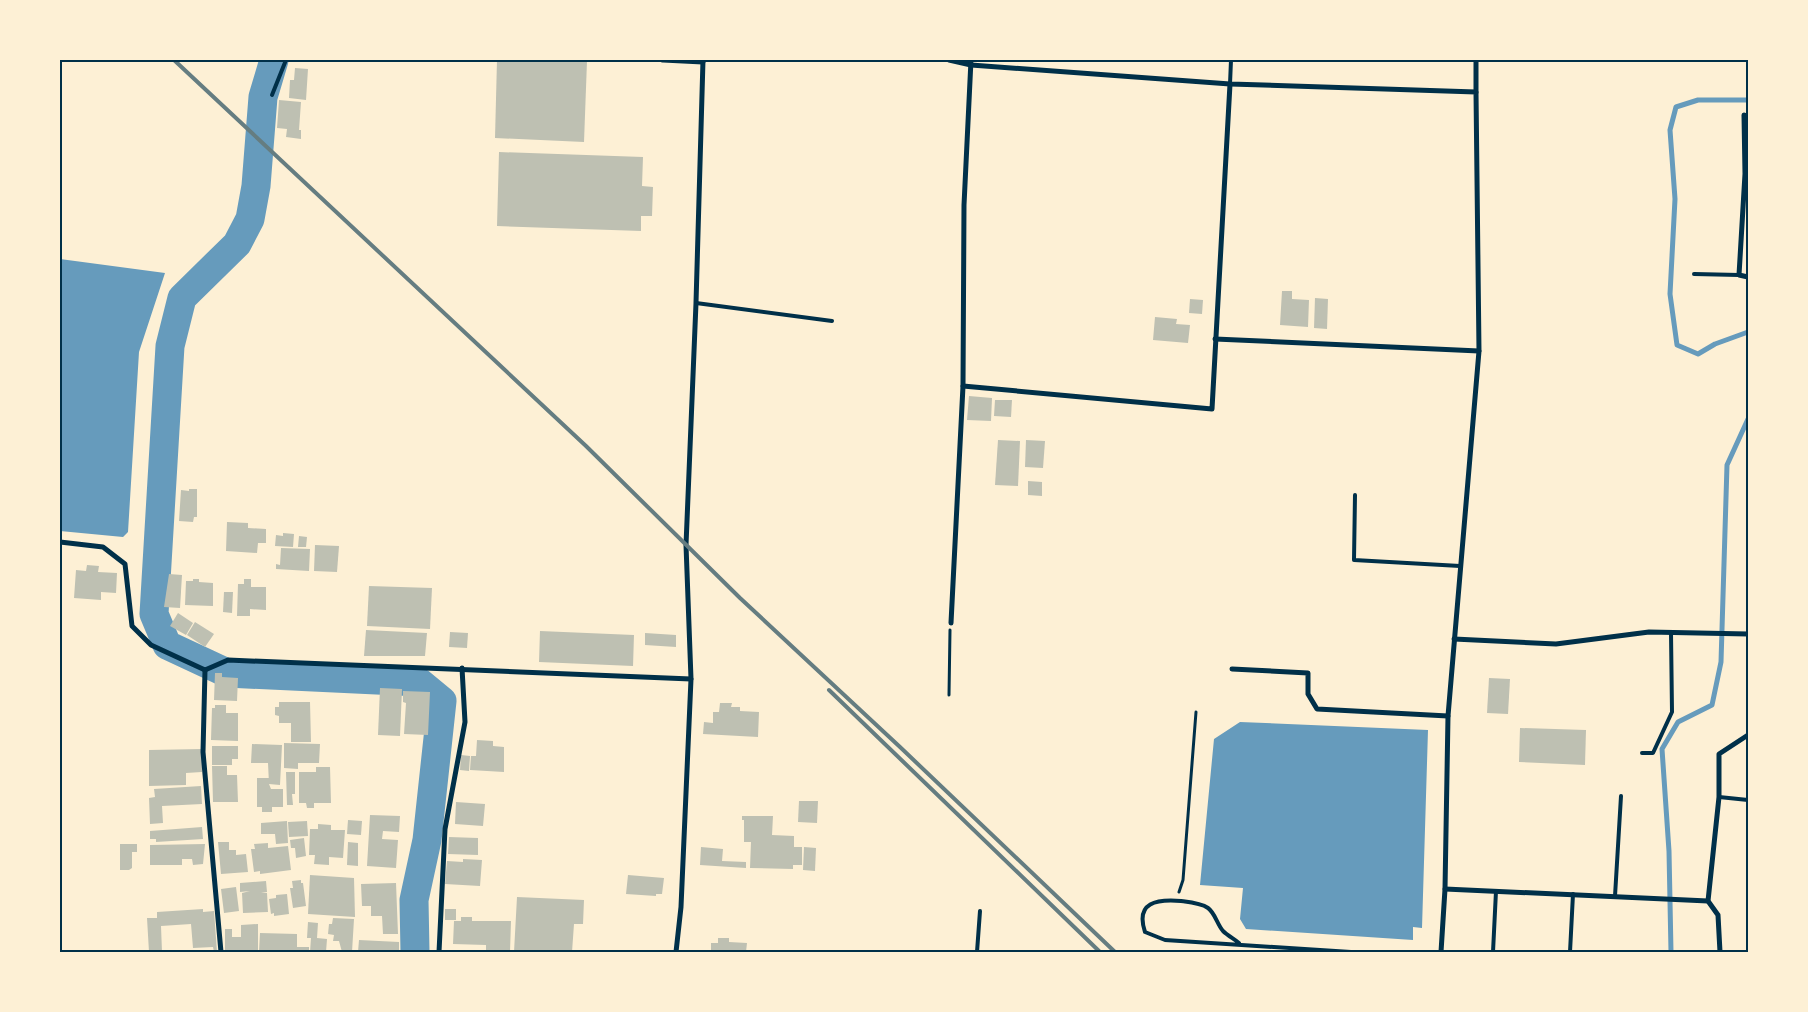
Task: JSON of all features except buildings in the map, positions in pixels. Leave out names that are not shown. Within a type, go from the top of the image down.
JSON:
[{"type":"street","points":[[663,60],[703,61],[686,546],[691,678],[681,906],[676,952]]},
{"type":"street","points":[[949,60],[1230,84],[1476,92]]},
{"type":"street","points":[[1441,952],[1445,889],[1448,716],[1479,351],[1476,60]]},
{"type":"street","points":[[951,623],[963,386],[964,206],[971,62]]},
{"type":"street","points":[[963,386],[1212,409],[1230,84]]},
{"type":"street","points":[[1744,115],[1747,174],[1739,276],[1748,276]]},
{"type":"street","points":[[1215,340],[1479,351]]},
{"type":"street","points":[[60,542],[103,547],[125,564],[132,626],[151,645],[205,670],[228,660],[691,678]]},
{"type":"street","points":[[1454,639],[1556,644],[1649,632],[1748,634]]},
{"type":"street","points":[[439,952],[445,829],[465,722],[462,668]]},
{"type":"street","points":[[1232,669],[1308,673],[1308,694],[1317,709],[1448,716]]},
{"type":"street","points":[[205,670],[203,752],[221,952]]},
{"type":"street","points":[[1720,952],[1718,915],[1708,902],[1719,797],[1719,754],[1748,736]]},
{"type":"street","points":[[1445,889],[1681,899],[1708,902]]},
{"type":"lane","points":[[272,95],[286,60]]},
{"type":"lane","points":[[1230,84],[1231,60]]},
{"type":"lane","points":[[1694,274],[1739,276]]},
{"type":"lane","points":[[696,303],[832,321]]},
{"type":"lane","points":[[1355,495],[1354,560],[1460,566]]},
{"type":"lane","points":[[1642,753],[1653,753],[1672,712],[1671,633]]},
{"type":"lane","points":[[1615,896],[1621,796]]},
{"type":"lane","points":[[1719,797],[1748,800]]},
{"type":"lane","points":[[1493,952],[1496,891]]},
{"type":"lane","points":[[1570,952],[1573,894]]},
{"type":"lane","points":[[1238,943],[1223,931],[1210,909],[1204,905],[1163,900],[1152,903],[1143,914],[1142,921],[1145,932],[1153,937],[1165,940],[1238,943],[1351,952]]},
{"type":"lane","points":[[977,952],[980,911]]},
{"type":"path","points":[[949,695],[951,623]]},
{"type":"path","points":[[1183,880],[1196,712]]},
{"type":"water","points":[[60,259],[165,273],[139,352],[128,532],[123,537],[60,531]]},
{"type":"water","points":[[1240,722],[1428,730],[1422,928],[1413,927],[1413,940],[1246,929],[1240,919],[1243,888],[1200,885],[1214,739]]},
{"type":"waterway","points":[[274,60],[263,97],[256,186],[250,219],[237,244],[182,298],[170,346],[154,614],[167,645],[227,673],[419,682],[442,701],[427,840],[414,900],[415,952]]},
{"type":"waterway","points":[[1748,100],[1698,100],[1676,107],[1670,130],[1675,199],[1670,294],[1677,345],[1698,354],[1715,344],[1748,332]]},
{"type":"waterway","points":[[1671,952],[1669,851],[1662,749],[1678,722],[1712,705],[1721,662],[1727,465],[1748,419]]},
{"type":"railway","points":[[174,60],[586,446],[740,598],[1115,952]]},
{"type":"railway","points":[[829,690],[1100,952]]}]
